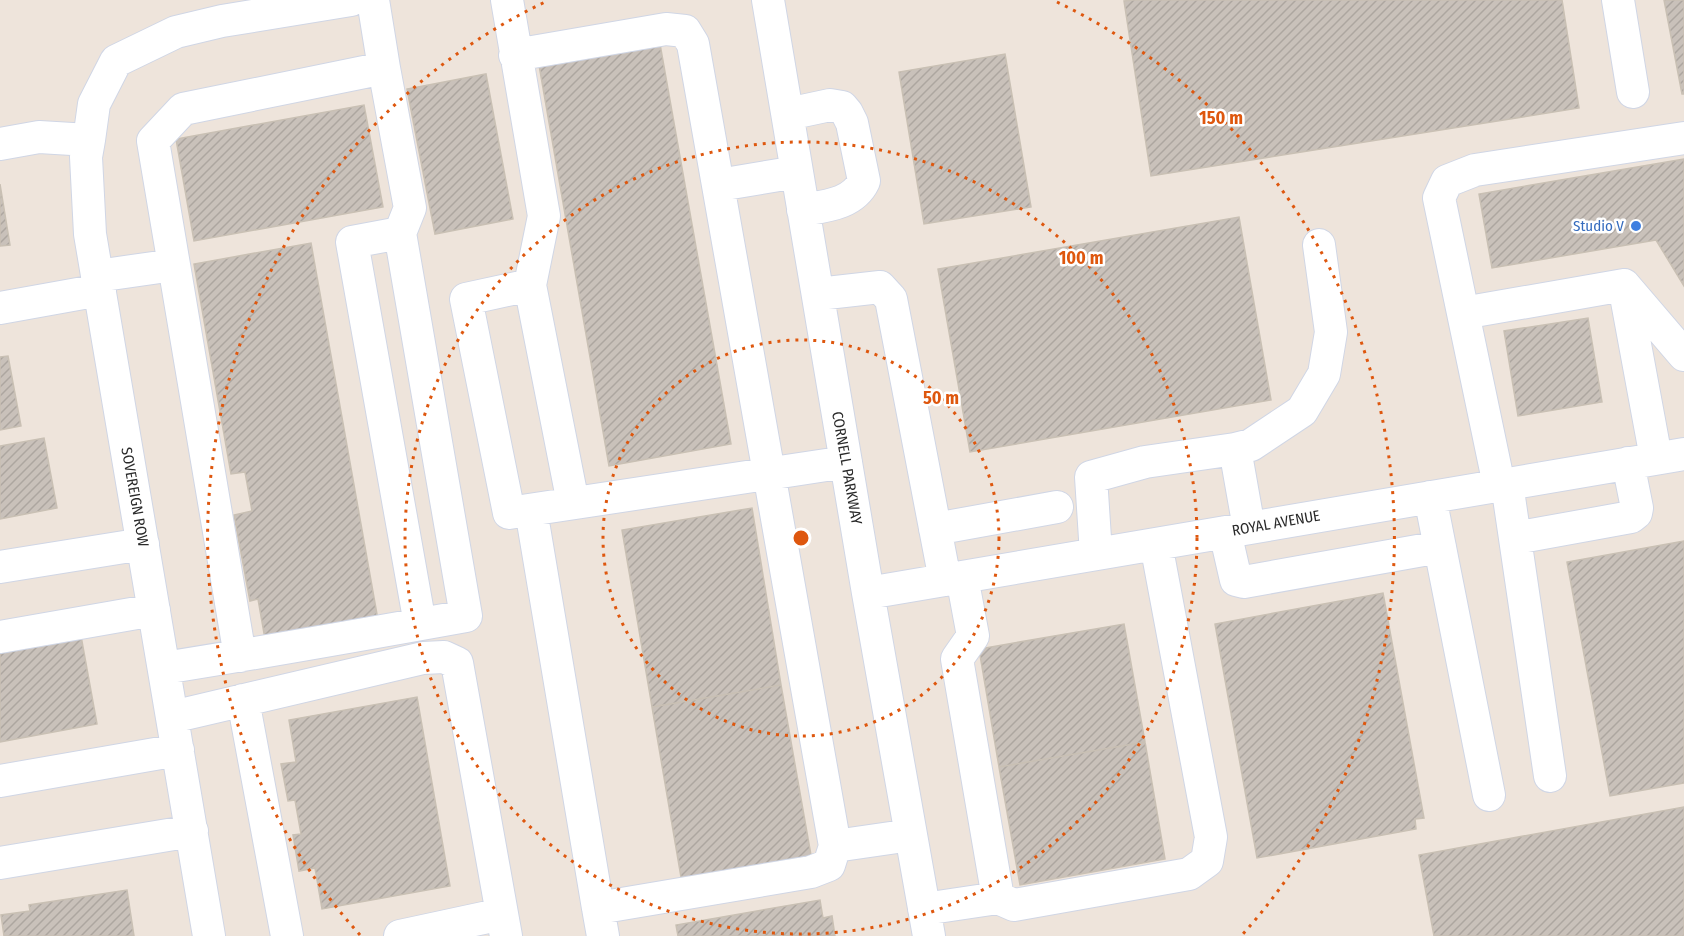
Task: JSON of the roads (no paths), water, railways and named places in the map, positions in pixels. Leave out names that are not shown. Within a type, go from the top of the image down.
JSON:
[{"type":"street","points":[[233,9],[351,0]]},
{"type":"street","points":[[164,668],[466,616],[400,233],[410,208],[373,0]]},
{"type":"street","points":[[507,0],[544,216],[530,285],[573,503]]},
{"type":"street","name":"CORNELL PARKWAY","points":[[768,0],[926,922]]},
{"type":"street","points":[[1618,0],[1633,92]]},
{"type":"street","name":"SOVEREIGN ROW","points":[[210,936],[90,234],[86,157],[94,104],[116,61],[176,32],[233,9]]},
{"type":"street","points":[[515,55],[666,29],[685,31],[693,44],[835,846],[829,865],[811,872],[600,922],[531,510]]},
{"type":"street","points":[[240,656],[153,141],[183,109],[384,68]]},
{"type":"street","points":[[788,114],[831,105],[842,107],[852,123],[864,181],[860,189],[846,200],[837,204],[804,210]]},
{"type":"street","points":[[0,144],[39,136],[88,140]]},
{"type":"street","points":[[1550,776],[1515,538],[1439,198],[1447,181],[1475,170],[1684,138]]},
{"type":"street","points":[[719,185],[797,172]]},
{"type":"street","points":[[400,233],[352,242],[420,624]]},
{"type":"street","points":[[1096,554],[1091,477],[1145,462],[1251,445],[1302,411],[1324,374],[1331,332],[1319,245]]},
{"type":"street","points":[[0,308],[174,265]]},
{"type":"street","points":[[530,285],[466,299],[509,513],[846,462]]},
{"type":"street","points":[[1463,313],[1624,285]]},
{"type":"street","points":[[1624,285],[1684,355]]},
{"type":"street","points":[[1515,538],[1630,517],[1636,513],[1656,458],[1624,285]]},
{"type":"street","points":[[818,294],[880,287],[891,299],[935,528],[973,636],[957,659],[998,898]]},
{"type":"street","points":[[1235,449],[1236,580],[1244,582],[1440,547]]},
{"type":"street","name":"ROYAL AVENUE","points":[[868,593],[1656,458]]},
{"type":"street","points":[[1430,497],[1489,795]]},
{"type":"street","points":[[935,528],[1057,507]]},
{"type":"street","points":[[0,567],[143,544]]},
{"type":"street","points":[[926,922],[998,898],[1014,905],[1190,874],[1207,861],[1211,837],[1156,544]]},
{"type":"street","points":[[0,637],[154,609]]},
{"type":"street","points":[[172,717],[423,658],[444,657],[457,663],[504,925],[400,936]]},
{"type":"street","points":[[243,700],[287,936]]},
{"type":"street","points":[[0,781],[178,750]]},
{"type":"street","points":[[0,862],[192,831]]},
{"type":"street","points":[[835,846],[911,835]]},
{"type":"place","name":"Studio V","points":[[1636,226]]}]
